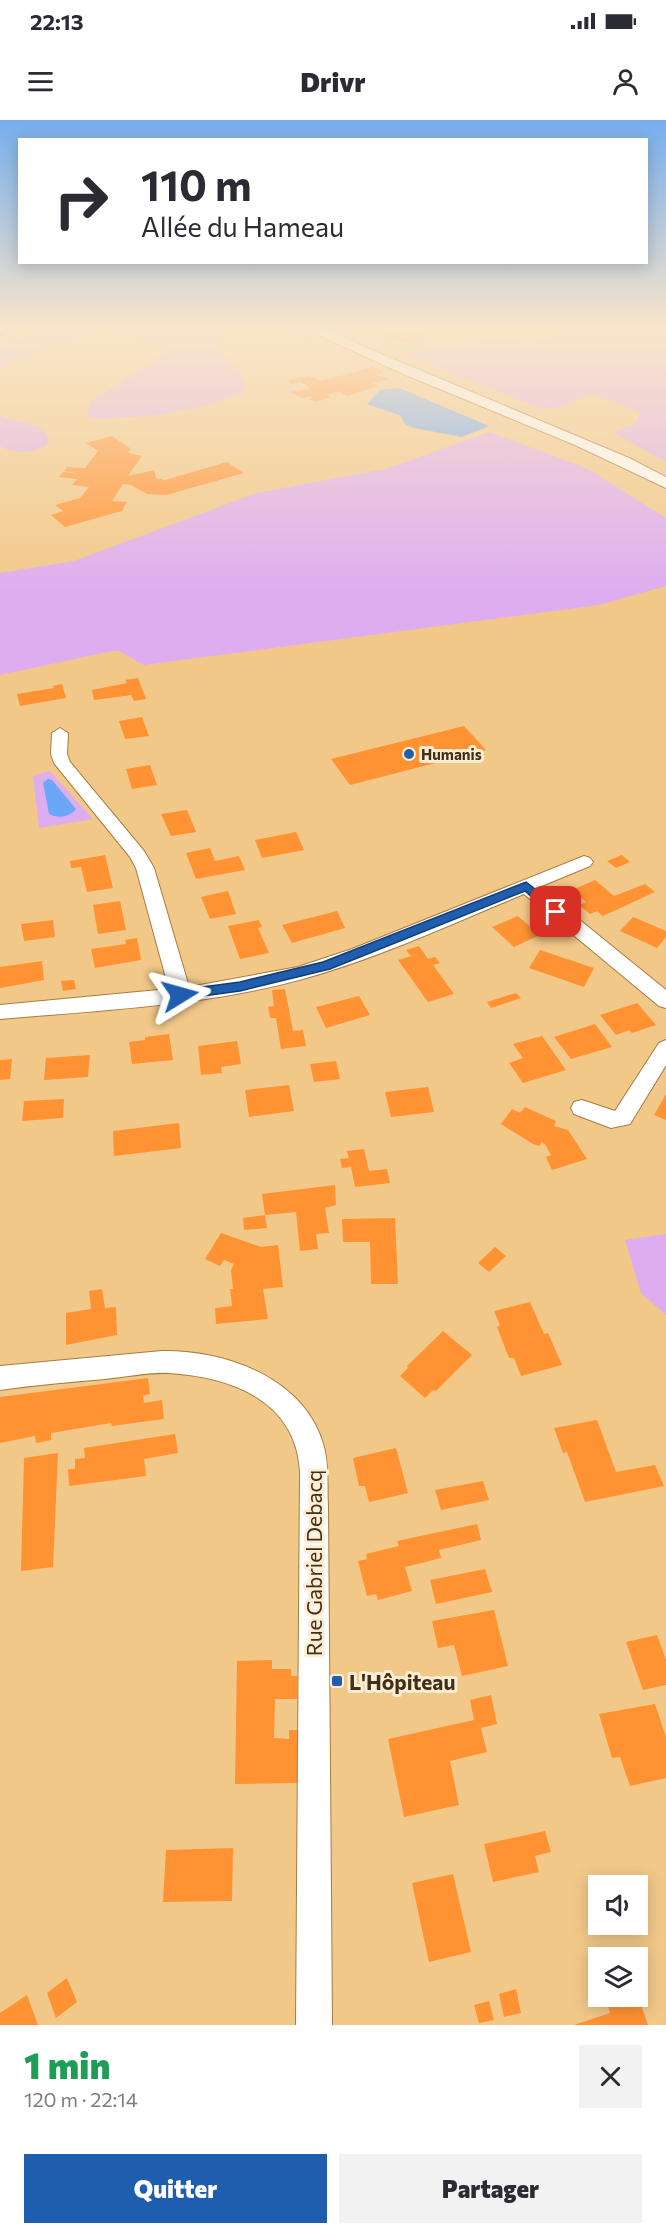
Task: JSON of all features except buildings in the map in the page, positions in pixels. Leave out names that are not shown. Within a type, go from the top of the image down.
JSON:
[{"type":"street","points":[[521,417],[627,462],[666,483]]},
{"type":"street","points":[[60,733],[58,754],[62,763],[138,855],[145,868],[178,980],[180,995]]},
{"type":"street","points":[[0,1012],[180,995],[240,986],[326,966],[584,862]]},
{"type":"street","points":[[526,886],[666,1002]]},
{"type":"street","points":[[582,1108],[611,1120],[622,1118],[666,1048]]},
{"type":"street","name":"Rue Gabriel Debacq","points":[[0,1377],[167,1362],[196,1366],[237,1374],[254,1382],[291,1410],[302,1426],[312,1455],[314,1507],[314,2025]]},
{"type":"shaded area","points":[[0,417],[39,427],[49,437],[46,446],[34,450],[12,451],[0,446]]},
{"type":"shaded area","points":[[87,417],[133,417],[108,419]]},
{"type":"shaded area","points":[[638,417],[666,417],[666,462],[613,432],[635,424]]},
{"type":"shaded area","points":[[490,432],[588,469],[666,518],[666,586],[599,605],[144,665],[117,650],[0,675],[0,573],[74,561],[257,493],[385,469]]},
{"type":"shaded area","points":[[50,771],[93,819],[39,828],[33,776]]},
{"type":"shaded area","points":[[666,1234],[666,1315],[641,1293],[625,1240]]},
{"type":"water","points":[[401,417],[467,417],[489,426],[462,437],[414,428],[405,424]]},
{"type":"water","points":[[48,779],[52,780],[76,809],[71,814],[60,817],[49,814],[43,783]]},
{"type":"place","name":"Humanis","points":[[409,754]]},
{"type":"place","name":"L'Hôpiteau","points":[[337,1681]]},
{"type":"route","points":[[180,995],[240,986],[326,966],[526,886],[556,912]]}]
